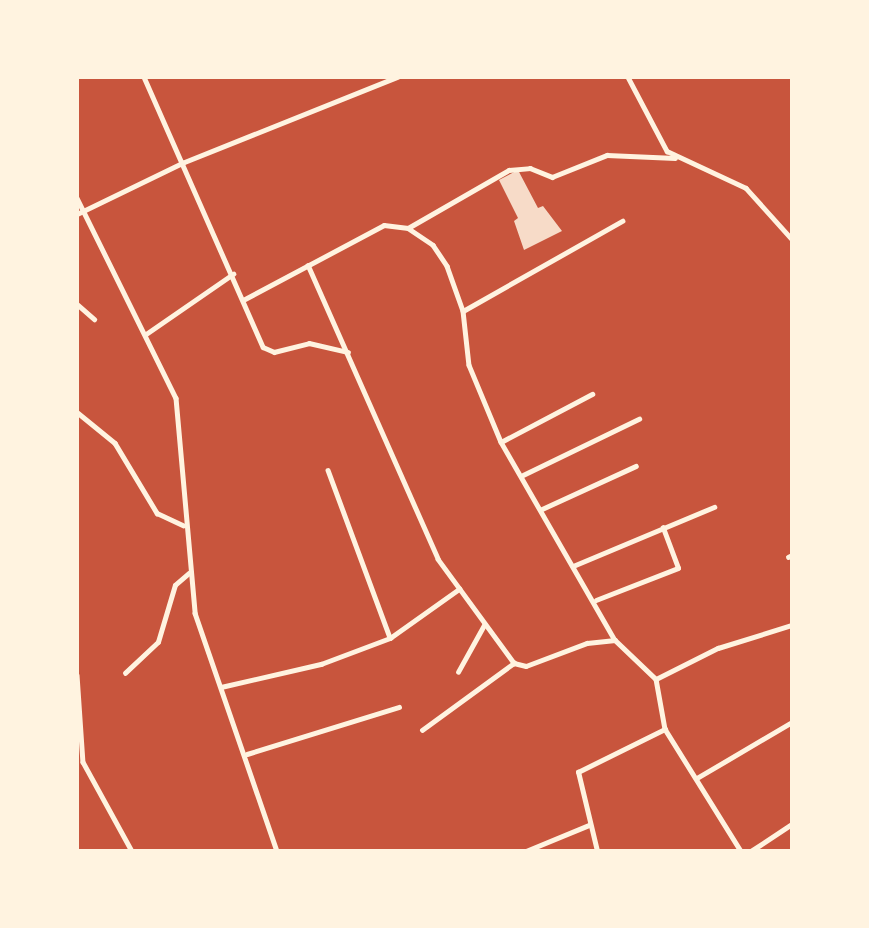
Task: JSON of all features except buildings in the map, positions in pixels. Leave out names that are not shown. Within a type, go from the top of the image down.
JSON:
[{"type":"street","points":[[144,77],[269,351],[309,343],[348,352]]},
{"type":"street","points":[[80,213],[182,163],[383,79],[397,77]]},
{"type":"street","points":[[628,77],[675,158]]},
{"type":"street","points":[[408,228],[521,167],[552,177],[607,155],[675,158],[746,188],[792,239]]},
{"type":"street","points":[[77,198],[80,213],[146,334],[181,420],[183,524],[195,613],[247,754],[277,851]]},
{"type":"street","points":[[463,311],[622,221]]},
{"type":"street","points":[[244,299],[384,225],[408,228],[440,251],[463,311],[469,365],[501,442],[523,475],[572,566],[596,600],[615,640],[656,679],[665,729],[741,851]]},
{"type":"street","points":[[308,265],[348,352],[418,521],[459,589],[514,663],[526,666],[587,643],[615,640]]},
{"type":"street","points":[[146,334],[233,274]]},
{"type":"street","points":[[77,304],[94,319]]},
{"type":"street","points":[[501,442],[592,394]]},
{"type":"street","points":[[77,412],[115,443],[157,513],[183,524]]},
{"type":"street","points":[[523,475],[639,419]]},
{"type":"street","points":[[542,509],[636,466]]},
{"type":"street","points":[[328,470],[390,638]]},
{"type":"street","points":[[572,566],[714,507]]},
{"type":"street","points":[[596,600],[678,568],[663,528]]},
{"type":"street","points":[[125,673],[158,642],[175,585],[190,572]]},
{"type":"street","points":[[221,687],[321,664],[390,638],[459,589]]},
{"type":"street","points":[[458,673],[484,625]]},
{"type":"street","points":[[656,679],[718,648],[792,625]]},
{"type":"street","points":[[422,730],[514,663]]},
{"type":"street","points":[[77,675],[83,762],[120,840],[132,851]]},
{"type":"street","points":[[247,754],[399,707]]},
{"type":"street","points":[[697,778],[792,722]]},
{"type":"street","points":[[597,851],[578,772],[665,729]]},
{"type":"street","points":[[751,851],[792,824]]},
{"type":"street","points":[[526,851],[589,825]]}]
